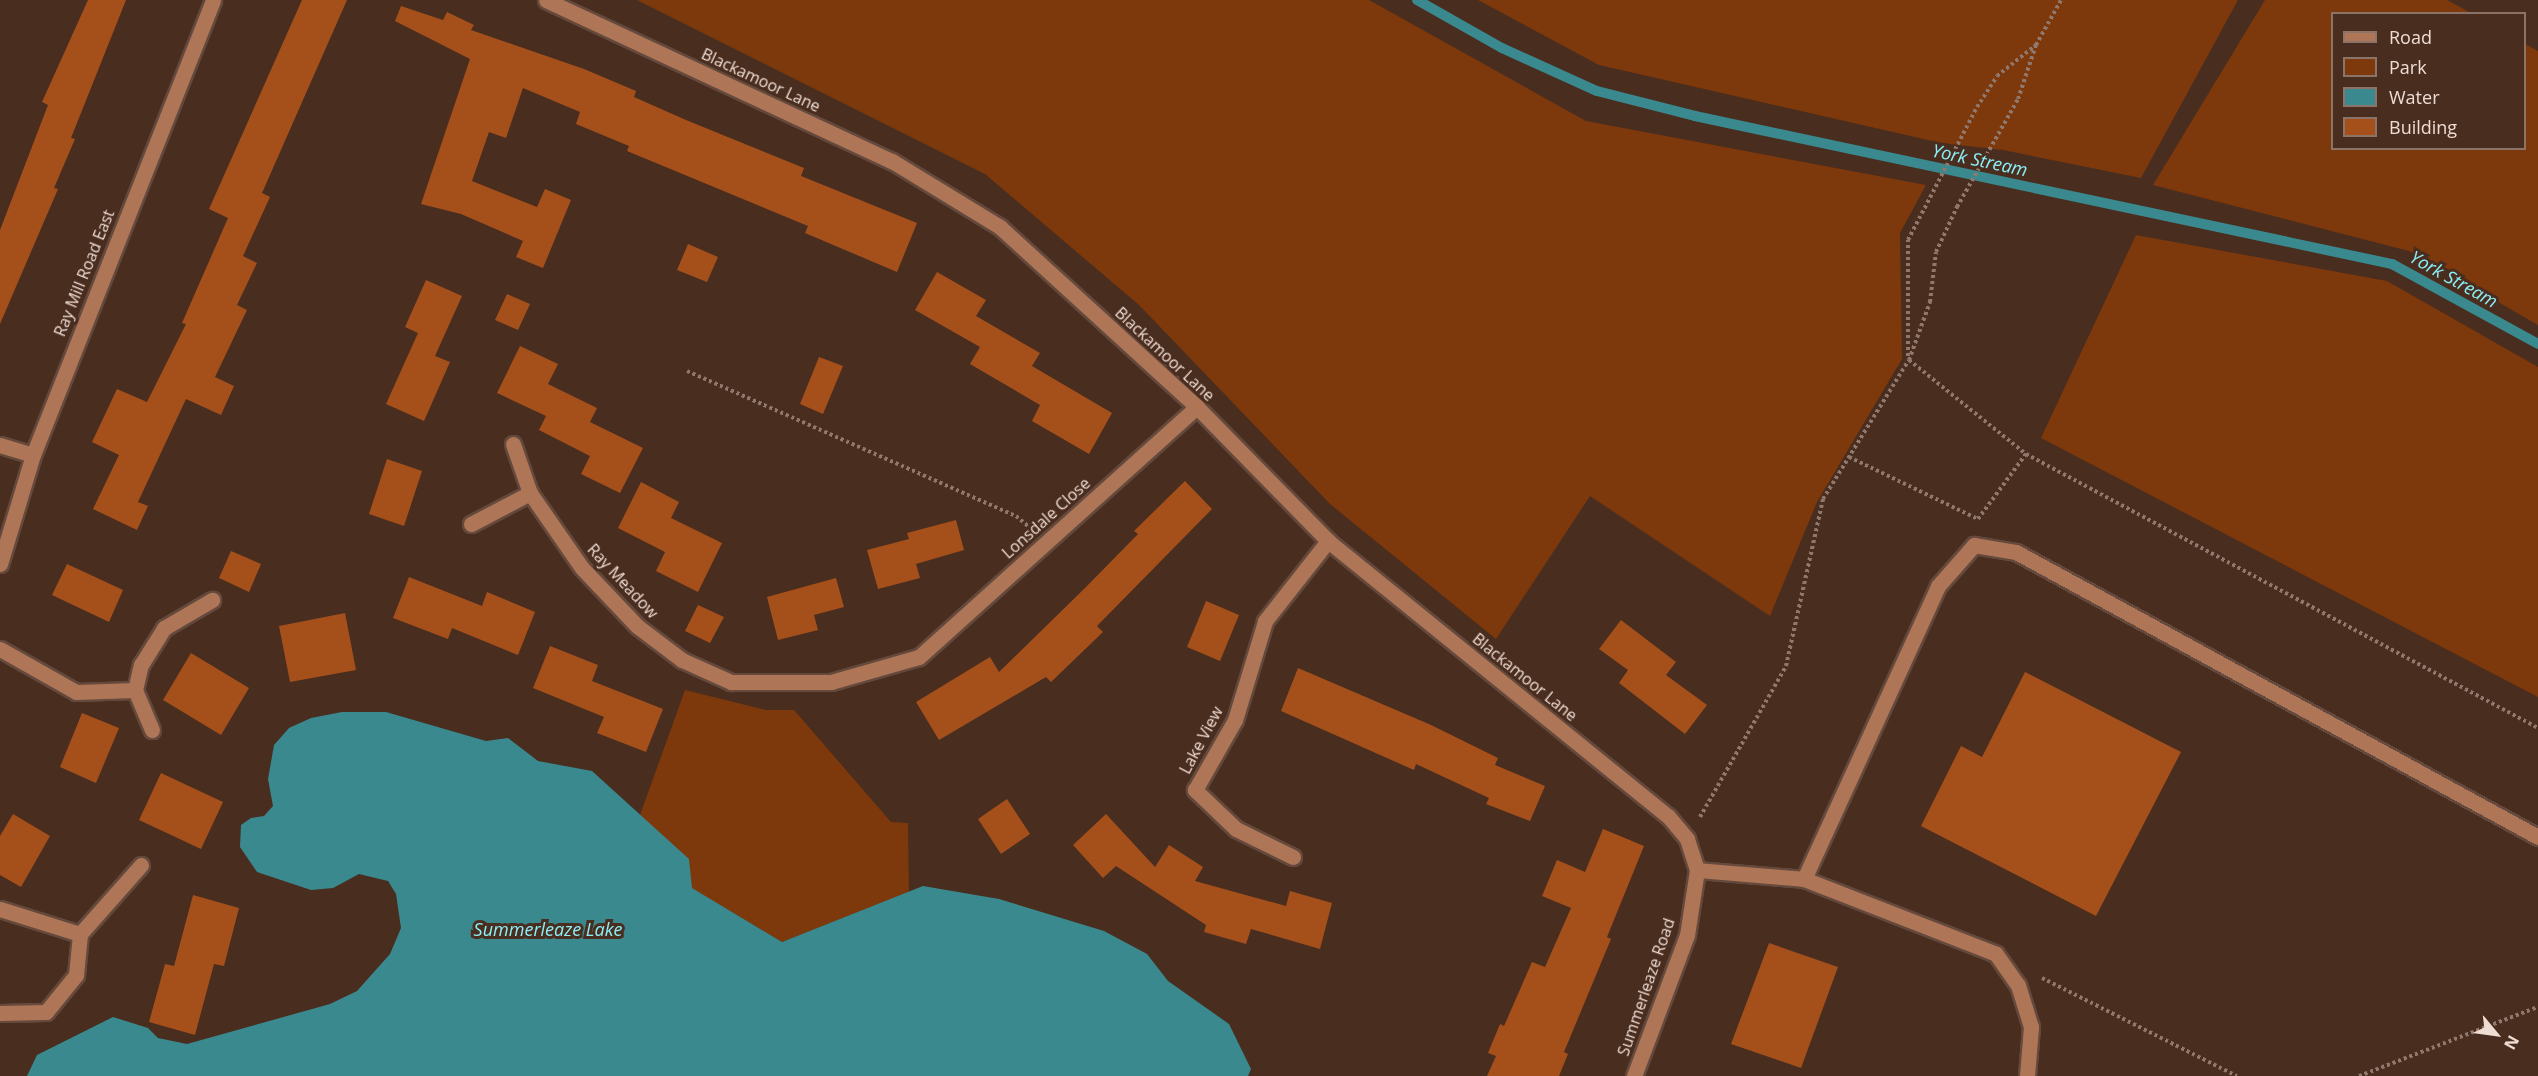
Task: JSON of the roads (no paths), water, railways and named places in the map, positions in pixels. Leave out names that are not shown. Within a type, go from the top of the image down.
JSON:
[{"type":"street","name":"Ray Mill Road East","points":[[0,564],[33,455],[213,0]]},
{"type":"street","name":"Blackamoor Lane","points":[[546,0],[892,161],[1000,227],[1197,407],[1328,541],[1668,816],[1688,839]]},
{"type":"street","name":"Lonsdale Close","points":[[919,657],[1197,407]]},
{"type":"street","name":"Ray Meadow","points":[[513,444],[530,493],[582,568],[637,626],[682,660],[731,682],[831,681],[919,657]]},
{"type":"street","points":[[0,445],[33,455]]},
{"type":"street","points":[[471,524],[530,493]]},
{"type":"street","name":"Lake View","points":[[1293,857],[1236,829],[1195,790],[1235,720],[1265,621],[1328,541]]},
{"type":"street","points":[[1804,879],[1938,586],[1974,545],[2016,552],[2538,837]]},
{"type":"street","points":[[152,730],[135,690],[141,665],[164,628],[212,600]]},
{"type":"street","points":[[0,649],[76,692],[135,690]]},
{"type":"street","name":"Summerleaze Road","points":[[1634,1076],[1687,935],[1697,870],[1688,839]]},
{"type":"street","points":[[0,1013],[46,1012],[76,975],[80,934],[141,865]]},
{"type":"street","points":[[1697,870],[1804,879],[1996,954],[2018,985],[2031,1028],[2027,1076]]},
{"type":"street","points":[[0,909],[80,934]]},
{"type":"water","name":"Summerleaze Lake","points":[[342,712],[386,712],[486,741],[508,738],[538,761],[592,771],[689,859],[692,888],[782,942],[923,886],[999,899],[1104,931],[1147,954],[1168,981],[1229,1024],[1251,1069],[1248,1076],[27,1076],[37,1055],[113,1017],[148,1028],[158,1038],[187,1044],[330,1004],[357,991],[390,954],[401,928],[396,894],[388,881],[359,874],[333,888],[311,890],[257,872],[240,847],[241,825],[251,818],[264,816],[273,806],[268,779],[274,745],[289,728],[311,718]]},
{"type":"waterway","name":"York Stream","points":[[1417,0],[1502,48],[1597,91],[1695,116],[2392,264],[2538,344]]}]
